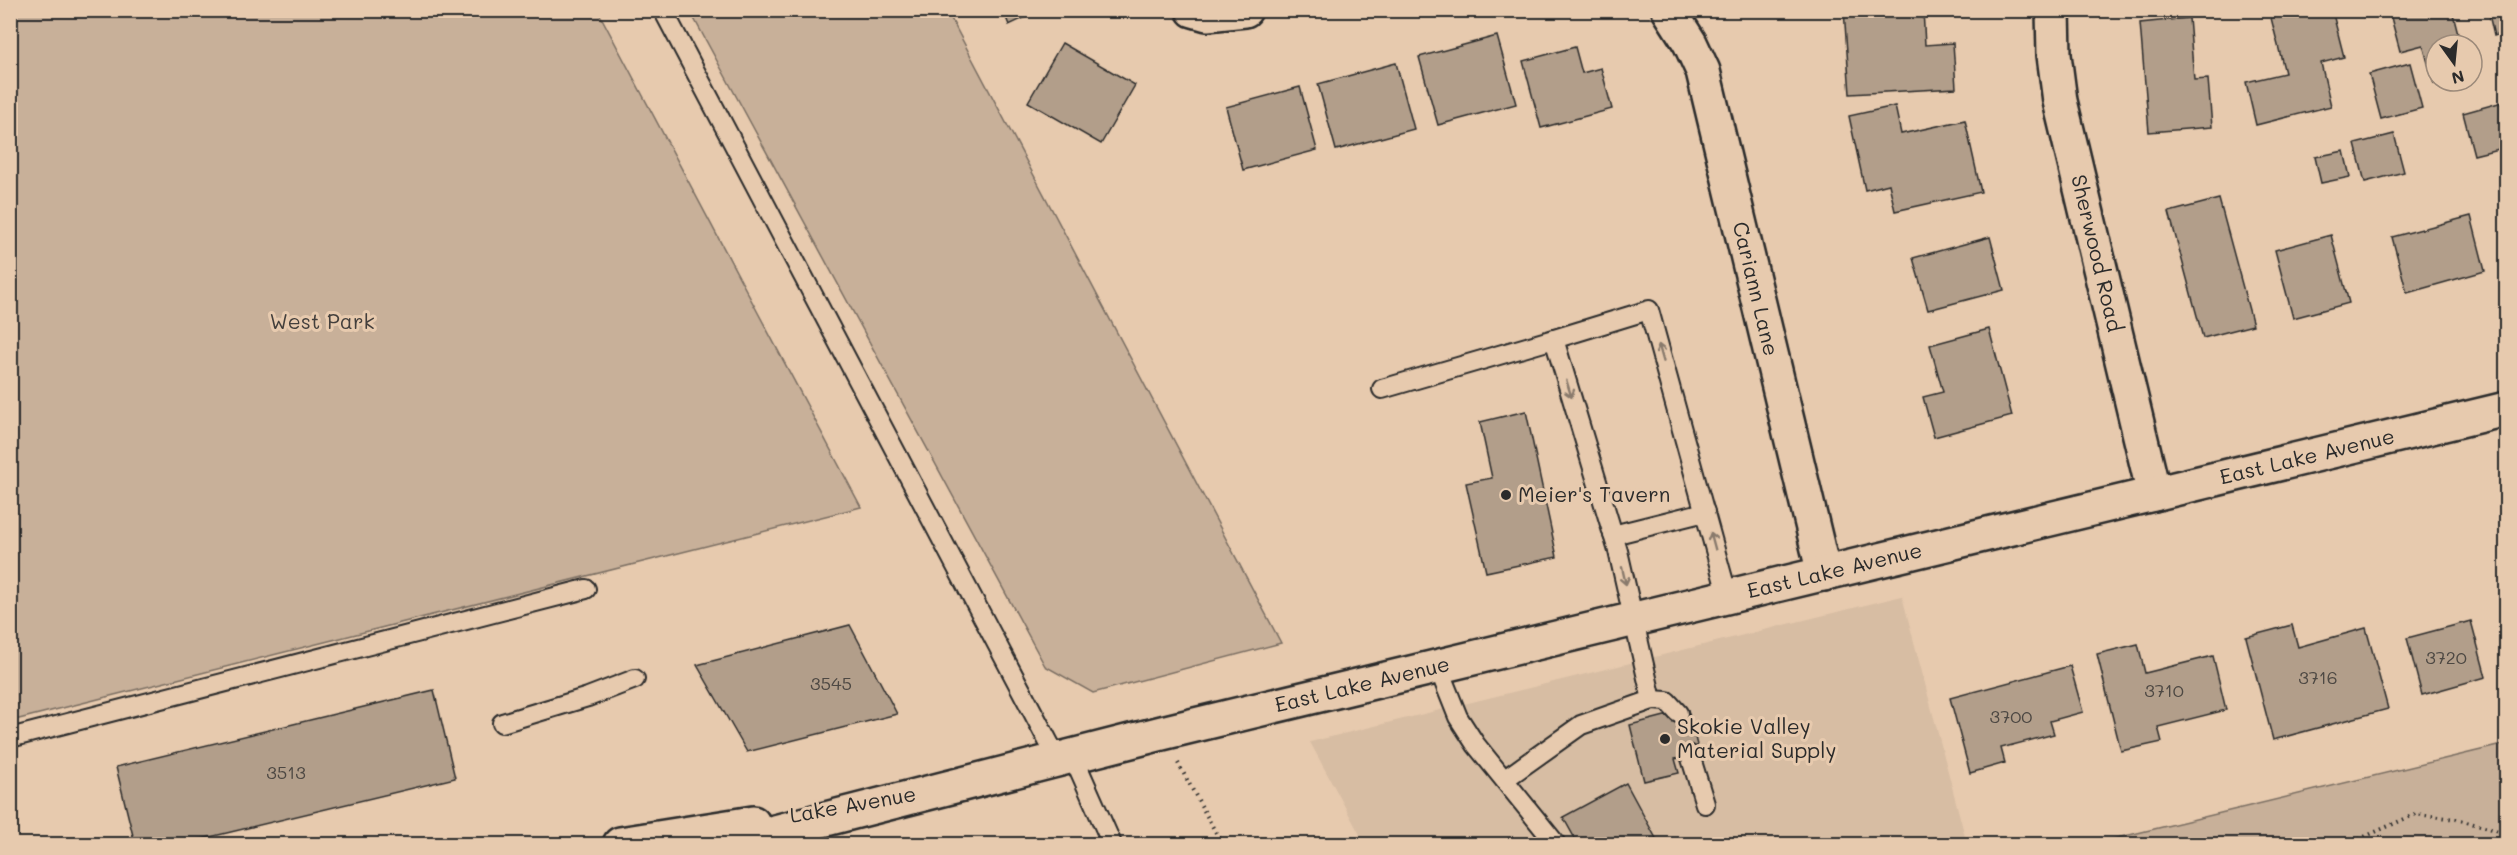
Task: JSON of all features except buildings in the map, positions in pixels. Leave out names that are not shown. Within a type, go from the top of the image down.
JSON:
[{"type":"main road","points":[[1193,10],[1207,14],[1245,10]]},
{"type":"main road","name":"Cariann Lane","points":[[1669,10],[1690,43],[1703,71],[1824,574]]},
{"type":"main road","name":"Sherwood Road","points":[[2053,10],[2054,55],[2060,101],[2154,494]]},
{"type":"main road","name":"East Lake Avenue","points":[[1162,733],[2506,409]]},
{"type":"main road","name":"Lake Avenue","points":[[620,844],[695,839],[944,789],[1162,733]]},
{"type":"main road","name":"Lake Avenue","points":[[728,844],[798,836],[944,789]]},
{"type":"lane","points":[[663,10],[1112,844]]},
{"type":"lane","points":[[1382,389],[1649,310],[1728,597]]},
{"type":"lane","points":[[1554,339],[1613,535],[1652,700]]},
{"type":"lane","points":[[1613,535],[1705,512]]},
{"type":"lane","points":[[10,738],[586,589]]},
{"type":"lane","points":[[1438,668],[1458,717],[1476,745],[1556,844]]},
{"type":"lane","points":[[502,723],[588,697],[635,679]]},
{"type":"lane","points":[[1505,779],[1581,724],[1652,700],[1667,701],[1678,713]]},
{"type":"lane","points":[[1690,755],[1705,804]]},
{"type":"path","points":[[1162,733],[1222,844]]},
{"type":"path","points":[[2348,844],[2416,814],[2456,819],[2506,833]]},
{"type":"shaded area","points":[[1902,596],[1967,844],[1365,844],[1310,742]]},
{"type":"green space","name":"West Park","points":[[11,10],[598,11],[861,507],[11,721]]},
{"type":"green space","points":[[690,11],[947,11],[1281,643],[1093,693],[1045,666]]},
{"type":"green space","points":[[2506,744],[2506,844],[2092,844]]},
{"type":"place","name":"Meier's Tavern","points":[[1506,495]]},
{"type":"place","name":"Skokie Valley Material Supply","points":[[1665,739]]}]
